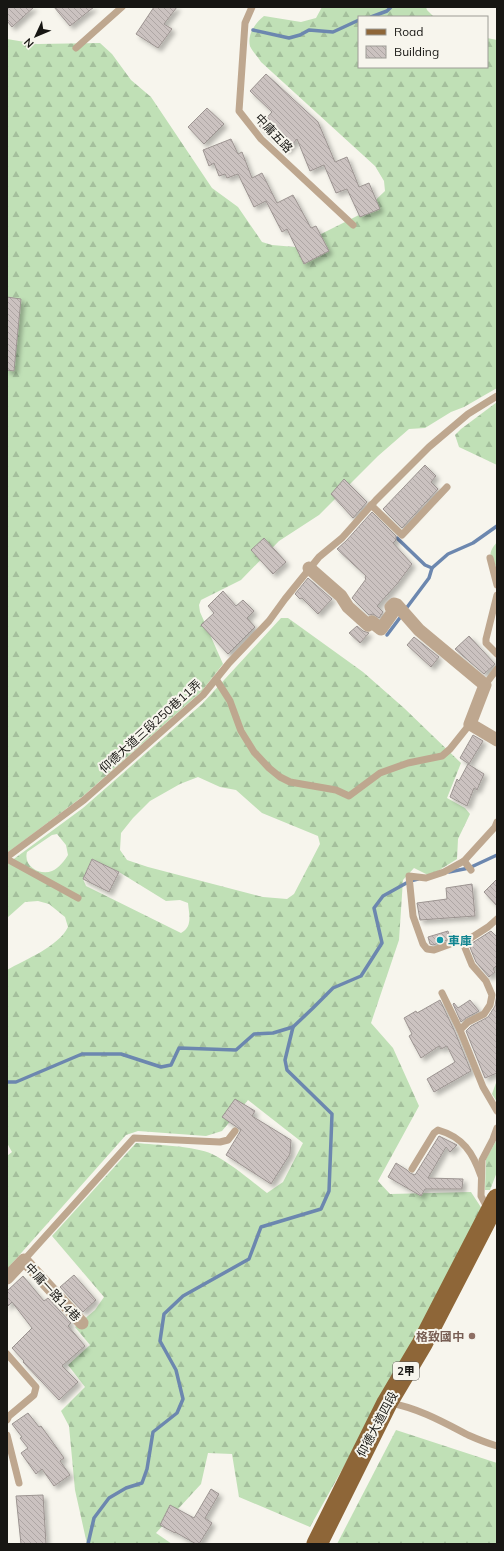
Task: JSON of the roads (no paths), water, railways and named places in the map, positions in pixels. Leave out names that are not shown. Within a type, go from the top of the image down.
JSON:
[{"type":"main road","name":"仰德大道四段","points":[[316,1544],[387,1403],[422,1344],[494,1206]]},
{"type":"street","points":[[309,568],[341,596],[348,607],[368,625],[372,622],[381,629],[393,612],[391,607],[394,604],[397,605],[419,630],[485,685],[470,724],[497,740]]},
{"type":"street","name":"中庸一路14巷","points":[[7,1278],[24,1260],[82,1323]]},
{"type":"lane","points":[[76,48],[122,7]]},
{"type":"lane","name":"中庸五路","points":[[252,7],[245,23],[239,111],[261,139],[353,225]]},
{"type":"lane","name":"仰德大道三段250巷11弄","points":[[7,858],[84,800],[203,695],[269,622],[309,568],[342,538],[371,505],[441,437],[468,414],[497,396]]},
{"type":"lane","points":[[371,505],[402,535],[447,487]]},
{"type":"lane","points":[[490,558],[497,585]]},
{"type":"lane","points":[[497,595],[486,643],[497,654]]},
{"type":"lane","points":[[485,685],[497,670]]},
{"type":"lane","points":[[216,679],[230,701],[241,731],[254,752],[269,768],[280,777],[290,782],[336,790],[349,796],[380,774],[408,763],[442,756],[450,749],[470,724]]},
{"type":"lane","points":[[497,822],[465,862],[444,872],[426,878],[409,876],[413,916],[423,944],[427,949],[434,950],[456,942],[463,943],[488,927],[497,919]]},
{"type":"lane","points":[[7,858],[78,898]]},
{"type":"lane","points":[[465,862],[471,870]]},
{"type":"lane","points":[[460,1030],[468,1022],[484,1014],[490,1005],[492,995],[486,981],[472,965],[463,943]]},
{"type":"lane","points":[[442,993],[460,1030],[483,1087],[497,1111]]},
{"type":"lane","points":[[494,1206],[481,1196],[481,1176],[482,1160],[497,1128]]},
{"type":"lane","points":[[412,1169],[434,1133],[438,1130],[449,1133],[461,1142],[476,1162],[481,1176]]},
{"type":"lane","points":[[24,1260],[134,1138],[220,1142],[228,1140],[235,1131]]},
{"type":"lane","points":[[7,1354],[36,1387],[34,1395],[7,1420]]},
{"type":"lane","points":[[387,1403],[407,1406],[451,1425],[469,1435],[497,1446]]},
{"type":"lane","points":[[7,1435],[20,1483]]},
{"type":"waterway","points":[[374,16],[387,11],[391,7]]},
{"type":"waterway","points":[[253,30],[289,38],[300,35],[309,30],[333,32],[358,20]]},
{"type":"waterway","points":[[405,610],[429,578],[432,568],[448,554],[473,543],[497,526]]},
{"type":"waterway","points":[[397,538],[425,565],[432,568]]},
{"type":"waterway","points":[[387,635],[402,615]]},
{"type":"waterway","points":[[449,872],[469,868],[497,855]]},
{"type":"waterway","points":[[88,1544],[94,1518],[109,1498],[126,1488],[142,1483],[147,1469],[153,1432],[177,1413],[183,1399],[176,1370],[160,1341],[164,1314],[183,1296],[249,1259],[261,1227],[321,1209],[329,1191],[332,1114],[287,1070],[285,1060],[293,1027],[333,988],[361,976],[382,943],[374,908],[383,896],[410,881],[418,879]]},
{"type":"waterway","points":[[7,1082],[16,1082],[82,1054],[121,1054],[161,1067],[171,1065],[179,1048],[236,1050],[254,1034],[273,1033],[293,1027]]},
{"type":"place","name":"車庫","points":[[440,940]]},
{"type":"place","name":"格致國中","points":[[472,1336]]}]
